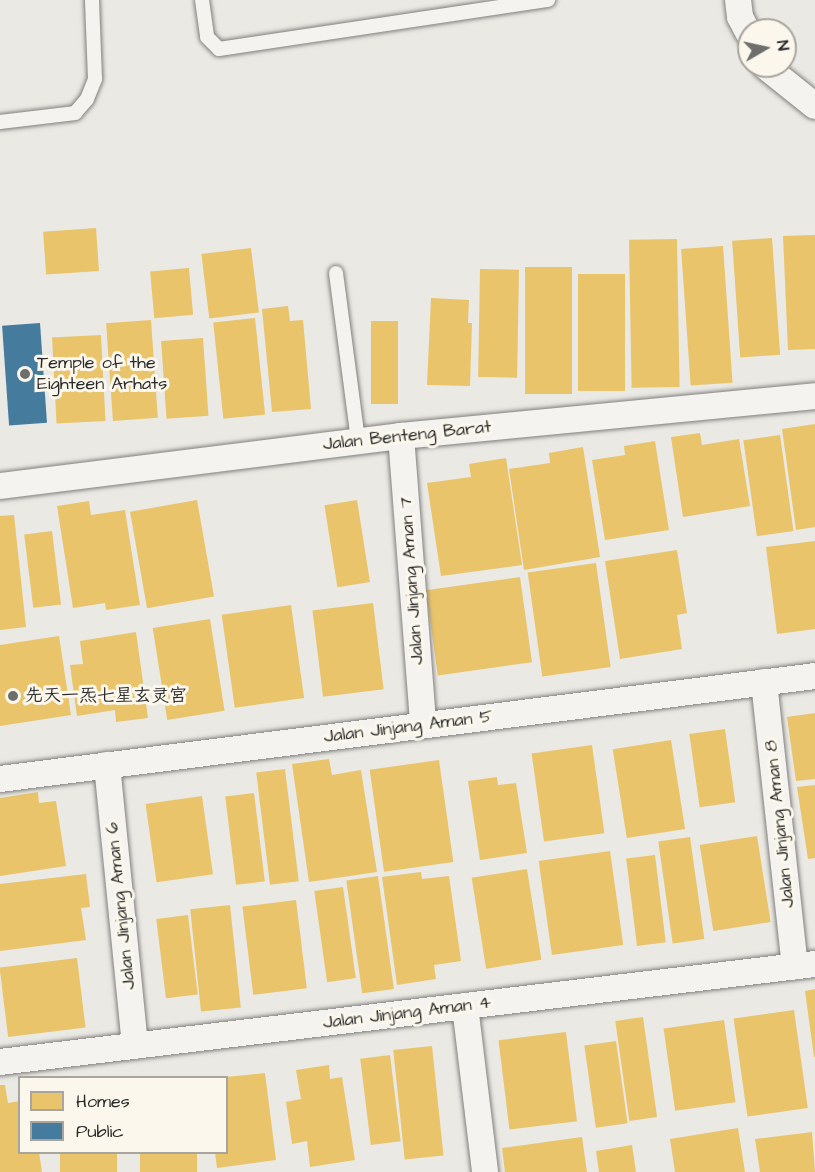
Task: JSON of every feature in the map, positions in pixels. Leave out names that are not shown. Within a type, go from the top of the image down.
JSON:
[{"type":"street","points":[[738,0],[741,18]]},
{"type":"street","points":[[780,78],[815,106]]},
{"type":"street","name":"Jalan Benteng Barat","points":[[0,486],[358,440],[815,396]]},
{"type":"street","name":"Jalan Jinjang Aman 7","points":[[400,436],[423,725]]},
{"type":"street","name":"Jalan Jinjang Aman 5","points":[[0,779],[815,676]]},
{"type":"street","name":"Jalan Jinjang Aman 8","points":[[764,682],[805,965]]},
{"type":"street","name":"Jalan Jinjang Aman 6","points":[[107,765],[135,1046]]},
{"type":"street","name":"Jalan Jinjang Aman 4","points":[[0,1062],[805,965]]},
{"type":"street","points":[[465,1006],[485,1172]]},
{"type":"lane","points":[[0,122],[75,113],[87,99],[95,79],[92,0]]},
{"type":"lane","points":[[202,0],[207,37],[219,49],[548,0]]},
{"type":"lane","points":[[336,273],[358,440]]},
{"type":"building: Homes","points":[[96,228],[99,271],[46,275],[43,232]]},
{"type":"building: Homes","points":[[815,235],[815,349],[788,350],[783,236]]},
{"type":"building: Homes","points":[[772,238],[780,355],[740,358],[732,241]]},
{"type":"building: Homes","points":[[677,239],[680,387],[632,388],[629,240]]},
{"type":"building: Homes","points":[[723,246],[733,383],[691,386],[681,249]]},
{"type":"building: Homes","points":[[251,248],[259,313],[209,319],[201,254]]},
{"type":"building: Homes","points":[[525,267],[572,267],[572,394],[525,394]]},
{"type":"building: Homes","points":[[189,268],[193,315],[154,318],[150,271]]},
{"type":"building: Homes","points":[[480,269],[519,270],[517,378],[478,377]]},
{"type":"building: Homes","points":[[578,274],[625,274],[625,391],[578,391]]},
{"type":"building: Homes","points":[[431,298],[469,300],[468,323],[472,323],[470,386],[427,385]]},
{"type":"building: Homes","points":[[288,306],[290,321],[303,320],[311,409],[272,412],[262,309]]},
{"type":"building: Homes","points":[[255,318],[265,414],[223,419],[213,322]]},
{"type":"building: Homes","points":[[151,320],[158,418],[113,421],[106,323]]},
{"type":"building: Homes","points":[[371,321],[398,321],[398,404],[371,404]]},
{"type":"building: Homes","points":[[101,335],[106,421],[57,423],[52,338]]},
{"type":"building: Homes","points":[[203,338],[208,416],[167,419],[161,341]]},
{"type":"building: Homes","points":[[815,424],[815,527],[796,530],[782,429]]},
{"type":"building: Homes","points":[[700,433],[702,445],[739,439],[750,506],[683,517],[671,437]]},
{"type":"building: Homes","points":[[780,435],[793,531],[757,536],[743,440]]},
{"type":"building: Homes","points":[[655,441],[669,530],[605,540],[592,460],[625,455],[624,446]]},
{"type":"building: Homes","points":[[583,447],[600,557],[524,570],[509,469],[550,463],[549,453]]},
{"type":"building: Homes","points":[[506,458],[522,565],[441,576],[427,483],[471,477],[469,464]]},
{"type":"building: Homes","points":[[197,500],[214,597],[147,608],[130,512]]},
{"type":"building: Homes","points":[[357,500],[370,582],[337,587],[324,505]]},
{"type":"building: Homes","points":[[89,501],[91,515],[125,510],[140,605],[106,610],[105,603],[73,608],[57,506]]},
{"type":"building: Homes","points":[[14,515],[26,627],[0,630],[0,516]]},
{"type":"building: Homes","points":[[52,531],[61,604],[33,608],[24,534]]},
{"type":"building: Homes","points":[[815,541],[815,629],[777,634],[766,547]]},
{"type":"building: Homes","points":[[677,550],[687,613],[677,615],[682,649],[620,659],[605,561]]},
{"type":"building: Homes","points":[[596,563],[611,667],[542,677],[528,573]]},
{"type":"building: Homes","points":[[520,577],[532,662],[438,675],[426,590]]},
{"type":"building: Homes","points":[[373,603],[384,689],[323,697],[312,610]]},
{"type":"building: Homes","points":[[291,605],[304,698],[235,708],[222,615]]},
{"type":"building: Homes","points":[[210,619],[225,711],[167,720],[153,628]]},
{"type":"building: Homes","points":[[136,632],[148,718],[116,722],[115,710],[77,716],[70,665],[83,664],[80,641]]},
{"type":"building: Homes","points":[[59,636],[71,715],[0,726],[0,645]]},
{"type":"building: Homes","points":[[815,713],[815,779],[796,781],[787,717]]},
{"type":"building: Homes","points":[[725,729],[735,802],[700,807],[689,734]]},
{"type":"building: Homes","points":[[671,740],[685,829],[627,838],[613,749]]},
{"type":"building: Homes","points":[[592,745],[604,833],[544,842],[532,753]]},
{"type":"building: Homes","points":[[329,759],[332,775],[361,770],[377,872],[309,882],[292,764]]},
{"type":"building: Homes","points":[[439,760],[453,862],[384,872],[370,770]]},
{"type":"building: Homes","points":[[285,769],[299,881],[270,885],[256,773]]},
{"type":"building: Homes","points":[[497,777],[498,785],[516,783],[527,853],[480,860],[468,781]]},
{"type":"building: Homes","points":[[815,785],[815,858],[808,859],[797,787]]},
{"type":"building: Homes","points":[[38,792],[39,803],[56,801],[66,866],[0,876],[0,798]]},
{"type":"building: Homes","points":[[254,793],[265,881],[236,885],[225,797]]},
{"type":"building: Homes","points":[[202,796],[213,874],[157,882],[146,804]]},
{"type":"building: Homes","points":[[757,836],[771,922],[713,931],[700,845]]},
{"type":"building: Homes","points":[[690,837],[704,939],[673,943],[658,841]]},
{"type":"building: Homes","points":[[610,851],[623,945],[552,955],[539,861]]},
{"type":"building: Homes","points":[[655,855],[666,942],[637,946],[626,859]]},
{"type":"building: Homes","points":[[527,869],[541,960],[486,969],[472,878]]},
{"type":"building: Homes","points":[[421,872],[422,879],[449,876],[461,961],[434,965],[436,979],[397,985],[382,877]]},
{"type":"building: Homes","points":[[86,874],[90,907],[81,908],[86,940],[0,951],[0,884]]},
{"type":"building: Homes","points":[[378,876],[394,989],[362,993],[346,880]]},
{"type":"building: Homes","points":[[343,887],[356,978],[327,982],[314,891]]},
{"type":"building: Homes","points":[[296,900],[307,988],[253,995],[242,907]]},
{"type":"building: Homes","points":[[230,905],[241,1007],[201,1012],[190,909]]},
{"type":"building: Homes","points":[[188,915],[198,994],[166,998],[156,919]]},
{"type":"building: Homes","points":[[77,958],[86,1027],[8,1037],[0,967]]},
{"type":"building: Homes","points":[[815,989],[815,1057],[814,1057],[805,991]]},
{"type":"building: Homes","points":[[794,1010],[808,1108],[747,1117],[734,1018]]},
{"type":"building: Homes","points":[[643,1017],[657,1117],[629,1121],[615,1021]]},
{"type":"building: Homes","points":[[724,1020],[736,1102],[675,1111],[664,1028]]},
{"type":"building: Homes","points":[[566,1032],[577,1121],[509,1130],[499,1040]]},
{"type":"building: Homes","points":[[616,1041],[628,1123],[596,1128],[584,1045]]},
{"type":"building: Homes","points":[[432,1046],[443,1155],[405,1159],[393,1050]]},
{"type":"building: Homes","points":[[390,1055],[401,1141],[371,1145],[360,1059]]},
{"type":"building: Homes","points":[[329,1065],[330,1079],[342,1077],[355,1160],[310,1167],[307,1141],[292,1144],[286,1102],[301,1099],[296,1070]]},
{"type":"building: Homes","points":[[265,1073],[276,1160],[217,1168],[215,1154],[228,1154],[228,1077]]},
{"type":"building: Homes","points":[[0,1085],[5,1085],[8,1103],[18,1101],[18,1154],[39,1154],[42,1172],[0,1172]]},
{"type":"building: Homes","points":[[738,1128],[745,1172],[675,1172],[670,1139]]},
{"type":"building: Homes","points":[[812,1132],[815,1172],[760,1172],[755,1139]]},
{"type":"building: Homes","points":[[582,1137],[587,1172],[505,1172],[502,1148]]},
{"type":"building: Homes","points":[[632,1145],[636,1172],[599,1172],[596,1151]]},
{"type":"building: Homes","points":[[60,1154],[117,1154],[117,1172],[60,1172]]},
{"type":"building: Homes","points":[[140,1154],[197,1154],[197,1172],[140,1172]]},
{"type":"building: Public","name":"Temple of the Eighteen Arhats","points":[[40,323],[47,423],[9,425],[2,326]]},
{"type":"place","name":"Temple of the Eighteen Arhats","points":[[25,374]]},
{"type":"place","name":"先天一炁七星玄灵宫","points":[[13,696]]}]
